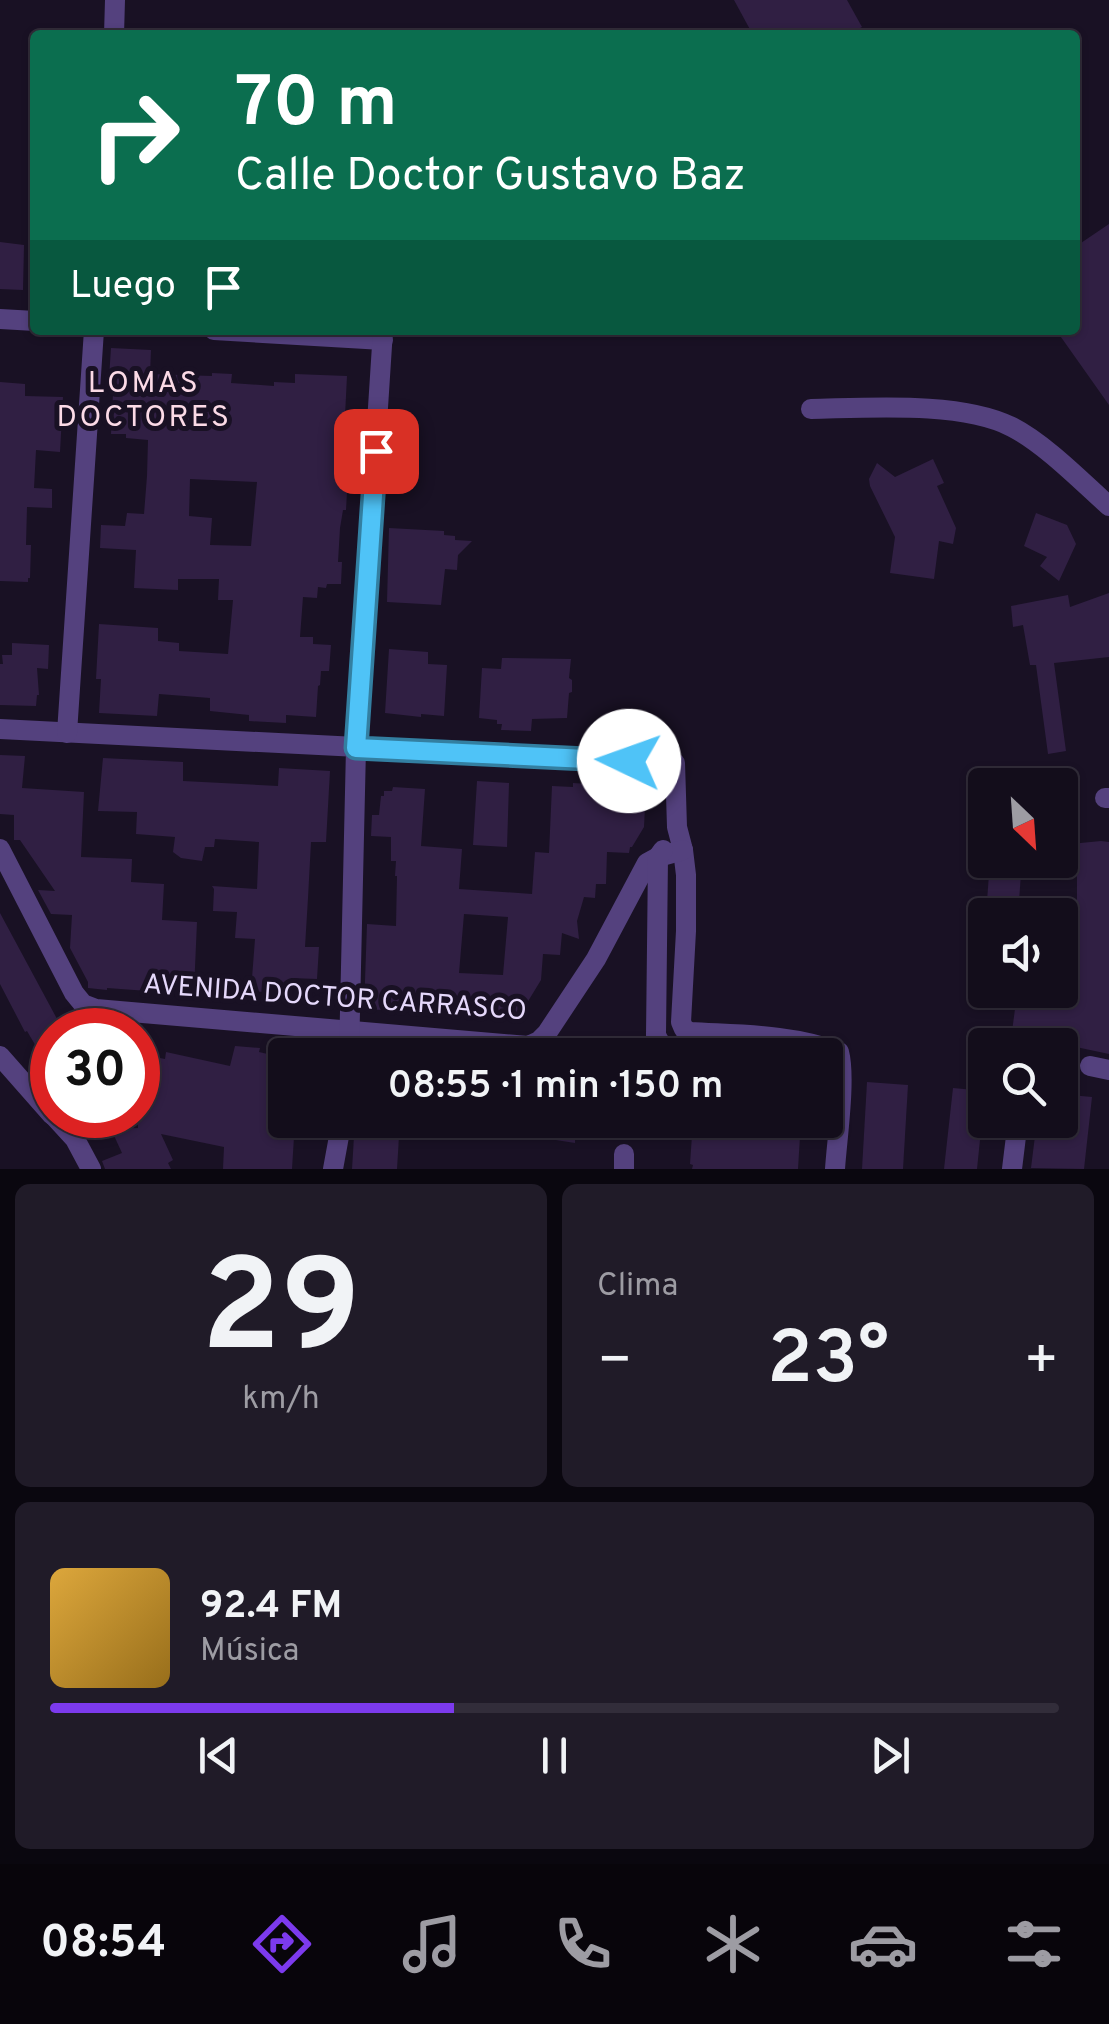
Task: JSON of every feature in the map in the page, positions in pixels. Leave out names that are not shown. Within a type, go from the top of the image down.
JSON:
[{"type":"street","points":[[114,30],[115,0]]},
{"type":"street","points":[[0,319],[30,320]]},
{"type":"street","points":[[67,733],[94,335]]},
{"type":"street","points":[[350,1038],[356,748],[383,335]]},
{"type":"street","points":[[811,409],[937,410],[978,416],[1012,427],[1050,454],[1109,506]]},
{"type":"street","points":[[0,729],[675,764],[677,827],[686,876],[681,1022],[690,1032],[787,1038]]},
{"type":"street","name":"AVENIDA DOCTOR CARRASCO","points":[[0,849],[74,993],[83,1004],[96,1009],[528,1046],[547,1033],[596,960],[647,864],[658,857],[677,827]]},
{"type":"street","points":[[657,1038],[658,857],[683,850]]},
{"type":"street","points":[[659,940],[686,942]]},
{"type":"street","points":[[657,991],[682,990]]},
{"type":"street","points":[[0,1056],[30,1089]]},
{"type":"street","points":[[74,1138],[92,1169]]},
{"type":"street","points":[[333,1169],[339,1138]]},
{"type":"street","points":[[834,1138],[834,1169]]},
{"type":"street","points":[[1012,1169],[1016,1138]]},
{"type":"building","points":[[734,0],[847,0],[862,27],[856,30],[750,30]]},
{"type":"building","points":[[1109,224],[1109,405],[1060,335],[1080,335],[1080,244]]},
{"type":"building","points":[[0,242],[24,245],[23,290],[0,289]]},
{"type":"building","points":[[111,348],[151,350],[150,374],[232,374],[231,383],[274,386],[274,382],[295,383],[295,374],[347,376],[344,436],[350,436],[346,510],[340,528],[341,584],[318,587],[317,598],[303,597],[300,637],[313,637],[313,644],[331,645],[329,671],[321,671],[316,717],[286,715],[286,723],[249,721],[249,715],[210,711],[210,698],[159,694],[157,716],[99,713],[99,624],[158,628],[158,641],[179,643],[179,651],[228,654],[233,600],[218,600],[219,579],[178,579],[178,590],[134,588],[136,550],[100,548],[101,525],[125,526],[127,513],[144,514],[147,476],[148,440],[111,434],[113,393],[108,393]],"holes":[[[190,479],[257,482],[251,546],[210,545],[212,518],[189,516]]]},
{"type":"building","points":[[0,382],[25,384],[25,396],[63,397],[60,452],[36,450],[34,488],[52,489],[52,508],[27,507],[26,545],[31,545],[28,582],[0,581]]},
{"type":"building","points":[[933,459],[944,483],[937,486],[956,528],[953,544],[939,541],[934,579],[890,573],[895,537],[869,479],[877,463],[895,477]]},
{"type":"building","points":[[1036,513],[1067,525],[1076,544],[1059,581],[1040,566],[1047,557],[1024,546]]},
{"type":"building","points":[[389,528],[444,531],[444,535],[455,536],[455,540],[472,541],[458,555],[457,570],[445,569],[441,605],[387,602]]},
{"type":"building","points":[[1109,593],[1109,657],[1054,663],[1066,751],[1048,754],[1036,665],[1030,665],[1023,625],[1013,627],[1011,606],[1068,595],[1070,607]]},
{"type":"building","points":[[12,643],[49,645],[48,669],[37,668],[36,706],[0,705],[0,664],[2,655],[12,655]]},
{"type":"building","points":[[389,649],[428,652],[428,664],[447,665],[444,716],[385,713]]},
{"type":"building","points":[[502,658],[571,659],[572,692],[567,718],[532,719],[531,731],[501,730],[502,724],[497,724],[497,720],[479,718],[482,668],[501,669]]},
{"type":"building","points":[[0,755],[25,756],[22,788],[84,792],[81,857],[132,859],[131,882],[164,884],[162,920],[197,922],[194,990],[88,988],[70,948],[72,915],[51,914],[38,890],[55,891],[20,840],[14,840],[14,815],[0,814]]},
{"type":"building","points":[[103,758],[183,762],[183,781],[278,786],[279,768],[330,771],[326,842],[311,842],[305,947],[319,947],[317,979],[291,978],[290,994],[251,991],[255,939],[235,938],[237,912],[213,911],[212,886],[257,889],[259,842],[215,839],[214,847],[205,847],[202,861],[181,858],[173,852],[175,837],[136,834],[137,812],[98,811]]},
{"type":"building","points":[[477,781],[509,783],[507,847],[473,845]]},
{"type":"building","points":[[573,783],[622,786],[621,806],[645,807],[644,827],[629,853],[607,852],[606,884],[596,884],[595,898],[584,897],[577,921],[579,939],[562,933],[560,955],[543,954],[541,980],[519,1016],[484,1013],[485,1006],[444,1004],[443,1013],[364,1009],[367,924],[396,926],[397,876],[396,861],[391,861],[391,837],[371,836],[372,815],[379,815],[384,791],[392,791],[393,787],[425,789],[421,846],[462,849],[459,889],[532,894],[535,852],[549,853],[552,786],[573,787]],"holes":[[[464,914],[508,917],[503,975],[459,973]]]},
{"type":"building","points":[[1109,842],[1109,1054],[1078,1047],[1078,1028],[1012,1028],[1015,1009],[997,1009],[1078,1008],[1078,843]]},
{"type":"building","points":[[989,878],[1021,878],[1019,898],[987,898]]},
{"type":"building","points":[[0,913],[51,1008],[30,1008],[30,1036],[0,984]]},
{"type":"building","points":[[235,1046],[260,1048],[259,1052],[268,1054],[268,1138],[294,1138],[292,1169],[223,1169],[224,1147],[161,1134],[173,1160],[168,1163],[171,1169],[105,1169],[102,1161],[122,1153],[115,1138],[160,1138],[160,1058],[165,1059],[166,1052],[230,1066]]},
{"type":"building","points":[[867,1082],[908,1085],[903,1169],[862,1169]]},
{"type":"building","points":[[953,1088],[968,1089],[968,1138],[980,1138],[977,1169],[944,1169]]},
{"type":"building","points":[[1078,1096],[1092,1097],[1084,1169],[1031,1168],[1035,1138],[1078,1138]]},
{"type":"building","points":[[354,1138],[399,1138],[397,1169],[352,1169]]},
{"type":"building","points":[[543,1138],[575,1138],[575,1143]]},
{"type":"building","points":[[692,1138],[800,1138],[798,1169],[692,1169]]},
{"type":"district","name":"LOMAS DOCTORES","points":[[144,401]]},
{"type":"route","points":[[376,451],[356,748],[629,761]]}]
